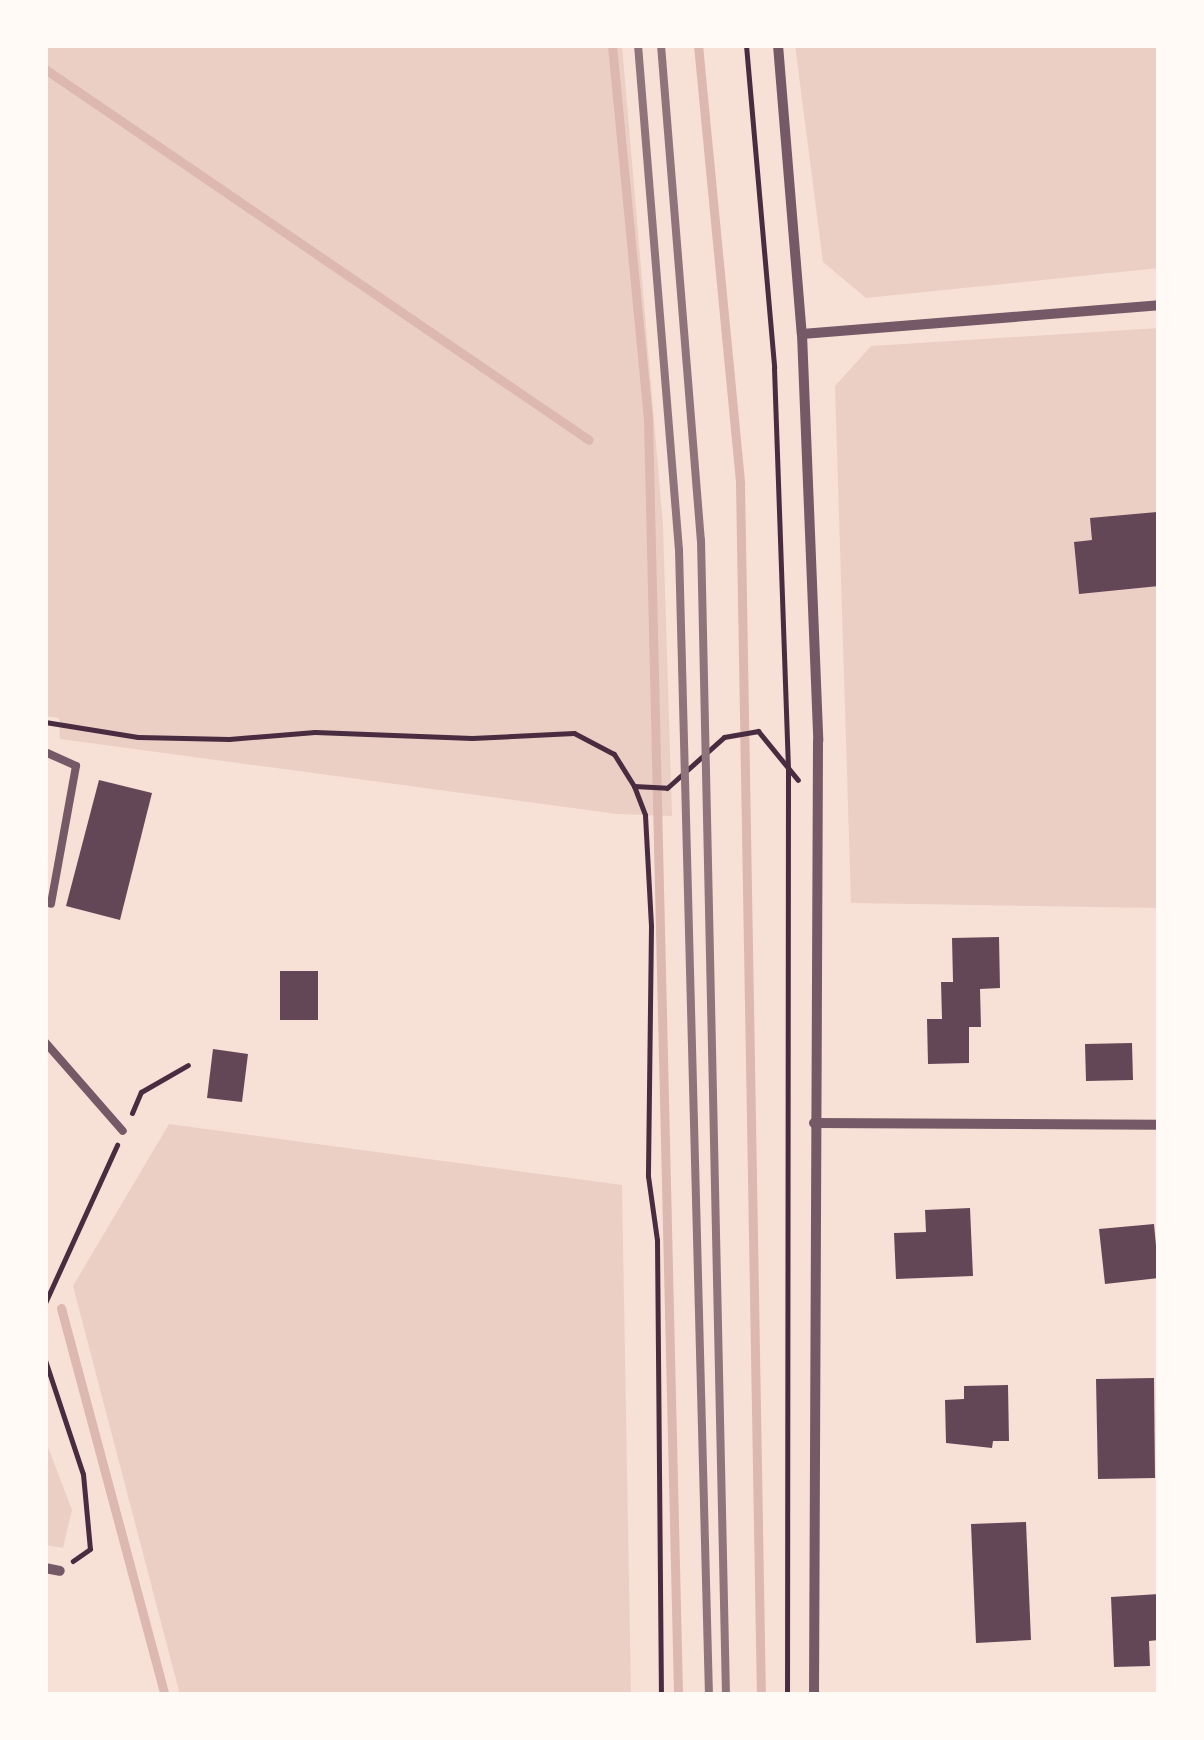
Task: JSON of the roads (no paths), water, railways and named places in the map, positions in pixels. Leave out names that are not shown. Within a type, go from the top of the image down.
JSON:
[{"type":"street","points":[[778,45],[802,334],[817,790],[814,1695]]},
{"type":"street","points":[[802,334],[1159,304]]},
{"type":"street","points":[[814,1123],[1159,1125]]},
{"type":"street","points":[[45,1568],[60,1571]]},
{"type":"lane","points":[[45,752],[76,766],[51,904]]},
{"type":"lane","points":[[45,1042],[123,1131]]},
{"type":"waterway","points":[[612,45],[648,420],[678,1695]]},
{"type":"waterway","points":[[698,45],[740,484],[761,1695]]},
{"type":"waterway","points":[[45,69],[589,440]]},
{"type":"waterway","points":[[61,1308],[165,1695]]},
{"type":"railway","points":[[638,45],[679,550],[709,1695]]},
{"type":"railway","points":[[661,45],[701,540],[726,1695]]}]
